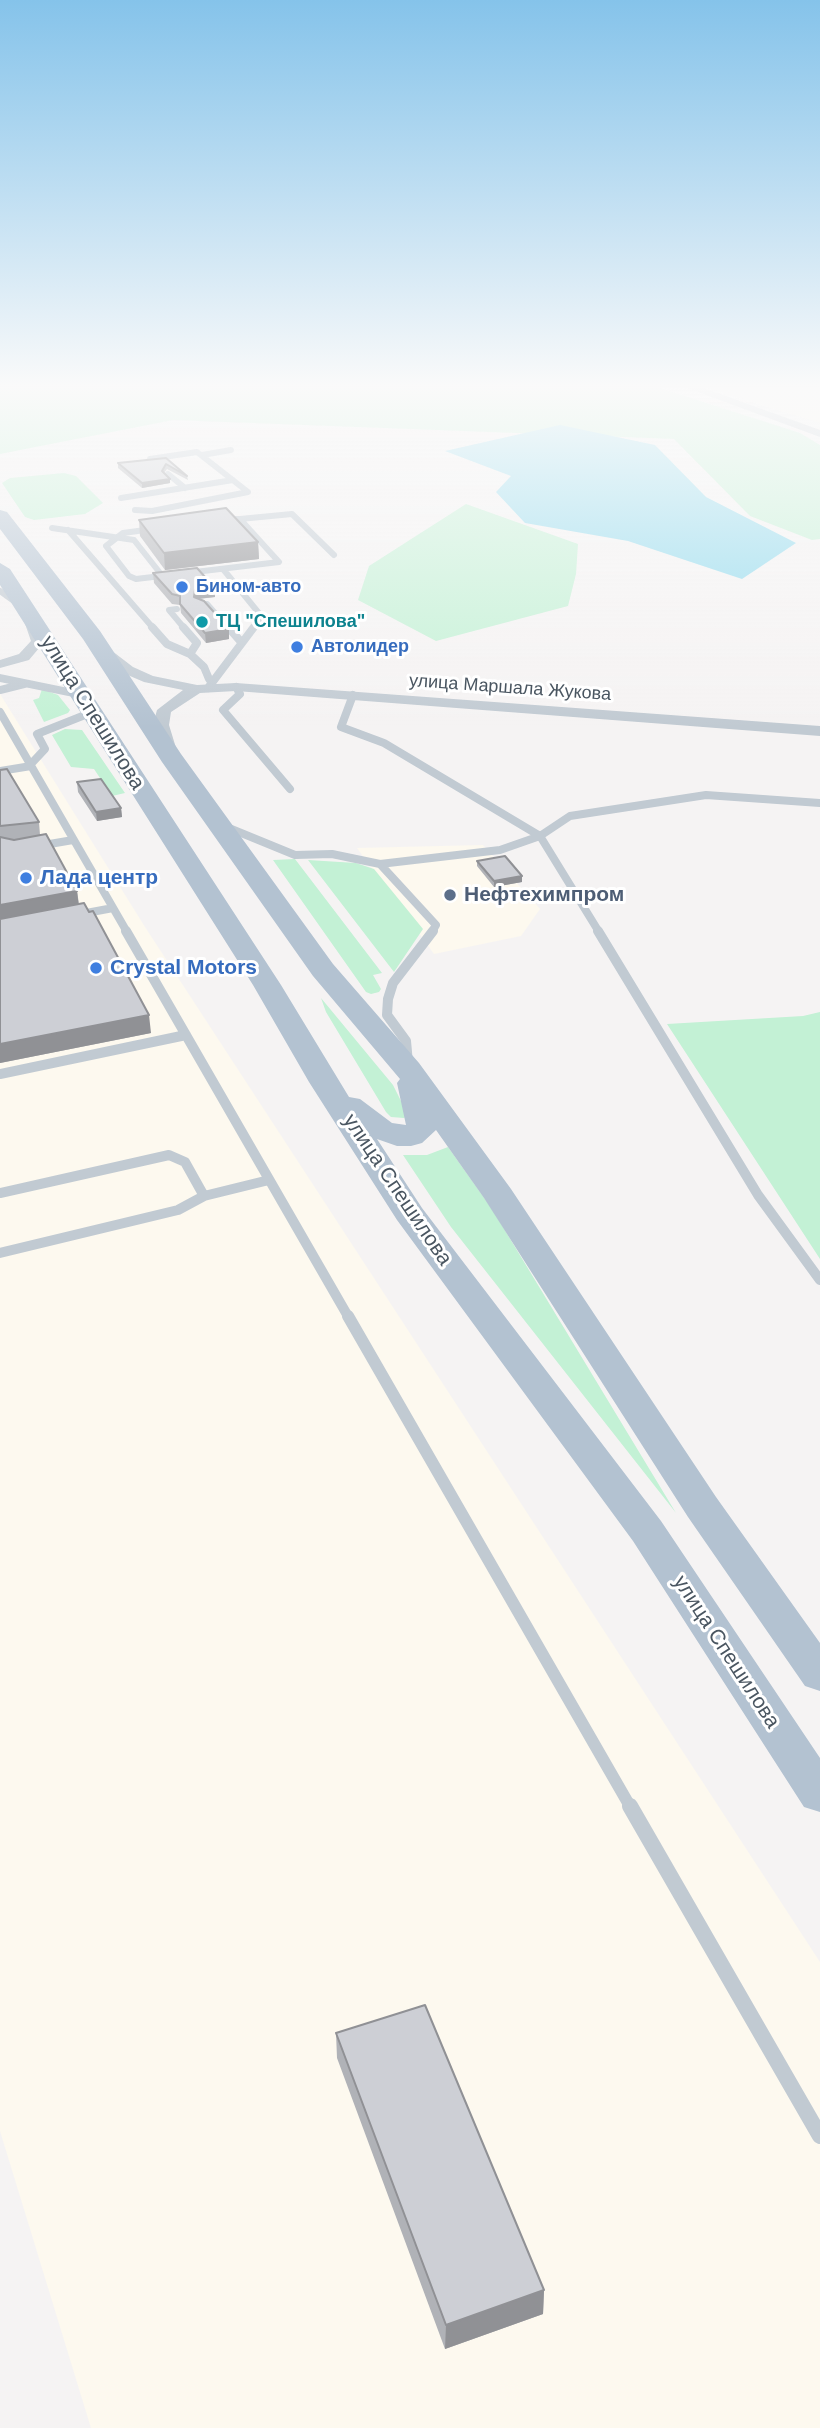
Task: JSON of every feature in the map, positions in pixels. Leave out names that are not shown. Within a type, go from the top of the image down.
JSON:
[{"type":"main road","name":"улица Спешилова","points":[[0,516],[92,636],[171,757],[323,970],[408,1069],[499,1196],[702,1507],[820,1675]]},
{"type":"main road","name":"улица Спешилова","points":[[0,569],[84,704],[267,985],[324,1082],[409,1213],[647,1531],[820,1794]]},
{"type":"main road","points":[[324,1082],[360,1116],[381,1130],[397,1136],[411,1136],[422,1129],[422,1119],[408,1069]]},
{"type":"street","points":[[0,664],[24,657],[38,642],[29,613]]},
{"type":"street","name":"улица Маршала Жукова","points":[[92,636],[111,657],[128,670],[149,679],[204,686],[820,731]]},
{"type":"street","points":[[0,678],[36,684],[84,704]]},
{"type":"street","points":[[171,757],[161,725],[164,710],[177,699],[204,686]]},
{"type":"lane","points":[[135,510],[152,511],[201,501]]},
{"type":"lane","points":[[240,519],[279,562],[164,578],[136,579],[129,576],[106,546],[123,533],[240,519],[292,514],[334,555]]},
{"type":"lane","points":[[52,528],[134,540],[164,578]]},
{"type":"lane","points":[[68,530],[167,644],[190,654],[204,667],[204,686]]},
{"type":"lane","points":[[204,686],[242,643],[262,614],[223,569]]},
{"type":"lane","points":[[0,592],[29,613]]},
{"type":"lane","points":[[200,605],[207,604],[242,643]]},
{"type":"lane","points":[[177,609],[169,610],[197,643],[190,654]]},
{"type":"lane","points":[[0,690],[14,684],[36,684]]},
{"type":"lane","points":[[236,687],[240,694],[223,710],[290,789]]},
{"type":"lane","points":[[353,695],[341,727],[384,743],[540,836],[758,1195],[820,1280]]},
{"type":"lane","points":[[0,771],[31,765],[45,749],[37,734],[84,704]]},
{"type":"lane","points":[[0,712],[820,2136]]},
{"type":"lane","points":[[214,816],[238,834],[295,855],[343,855],[380,863],[500,850],[540,836],[570,816],[706,794],[820,803]]},
{"type":"lane","points":[[27,848],[73,839]]},
{"type":"lane","points":[[380,863],[436,925],[424,946],[393,983],[388,999],[387,1015],[406,1041],[408,1069]]},
{"type":"lane","points":[[75,915],[113,908]]},
{"type":"lane","points":[[0,1074],[186,1035]]},
{"type":"lane","points":[[0,1194],[169,1155],[185,1162],[204,1196]]},
{"type":"lane","points":[[0,1253],[178,1210],[204,1196],[269,1180]]},
{"type":"shaded area","points":[[0,694],[145,927],[820,1962],[820,2428],[91,2428],[0,2131]]},
{"type":"shaded area","points":[[483,845],[540,909],[521,936],[434,954],[357,848]]},
{"type":"green space","points":[[14,501],[103,503],[85,514],[34,520],[25,517]]},
{"type":"green space","points":[[735,501],[820,501],[820,539],[812,540],[750,516]]},
{"type":"green space","points":[[466,504],[578,544],[576,574],[568,606],[436,641],[358,600],[369,566]]},
{"type":"green space","points":[[42,689],[58,695],[70,710],[68,713],[44,722],[33,700],[39,698]]},
{"type":"green space","points":[[65,729],[82,730],[125,793],[112,796],[94,769],[71,767],[52,735]]},
{"type":"green space","points":[[295,859],[382,973],[373,975],[381,989],[379,992],[366,992],[273,860]]},
{"type":"green space","points":[[308,860],[356,863],[374,869],[423,929],[394,972]]},
{"type":"green space","points":[[321,998],[393,1085],[408,1115],[404,1118],[391,1117],[386,1112],[326,1012]]},
{"type":"green space","points":[[820,1012],[820,1259],[667,1024],[803,1016]]},
{"type":"green space","points":[[448,1147],[492,1209],[676,1513],[451,1227],[403,1155],[427,1155]]},
{"type":"water","points":[[505,501],[714,501],[796,543],[742,579],[628,541],[525,523]]},
{"type":"building","points":[[226,508],[258,542],[164,553],[139,520]]},
{"type":"building","points":[[197,568],[214,587],[195,590],[194,597],[204,601],[229,629],[205,633],[180,604],[180,596],[172,594],[153,573]]},
{"type":"building","points":[[7,769],[39,822],[0,826],[0,770]]},
{"type":"building","points":[[101,779],[121,808],[96,812],[77,782]]},
{"type":"building","points":[[46,834],[77,891],[0,905],[0,837],[14,840]]},
{"type":"building","points":[[505,856],[522,876],[494,881],[477,861]]},
{"type":"building","points":[[84,903],[89,912],[93,911],[149,1015],[0,1044],[0,919]]},
{"type":"building","points":[[425,2005],[544,2290],[446,2325],[336,2033]]},
{"type":"place","name":"Бином-авто","points":[[182,587]]},
{"type":"place","name":"ТЦ \"Спешилова\"","points":[[202,622]]},
{"type":"place","name":"Автолидер","points":[[297,647]]},
{"type":"place","name":"Лада центр","points":[[26,878]]},
{"type":"place","name":"Нефтехимпром","points":[[450,895]]},
{"type":"place","name":"Crystal Motors","points":[[96,968]]}]
